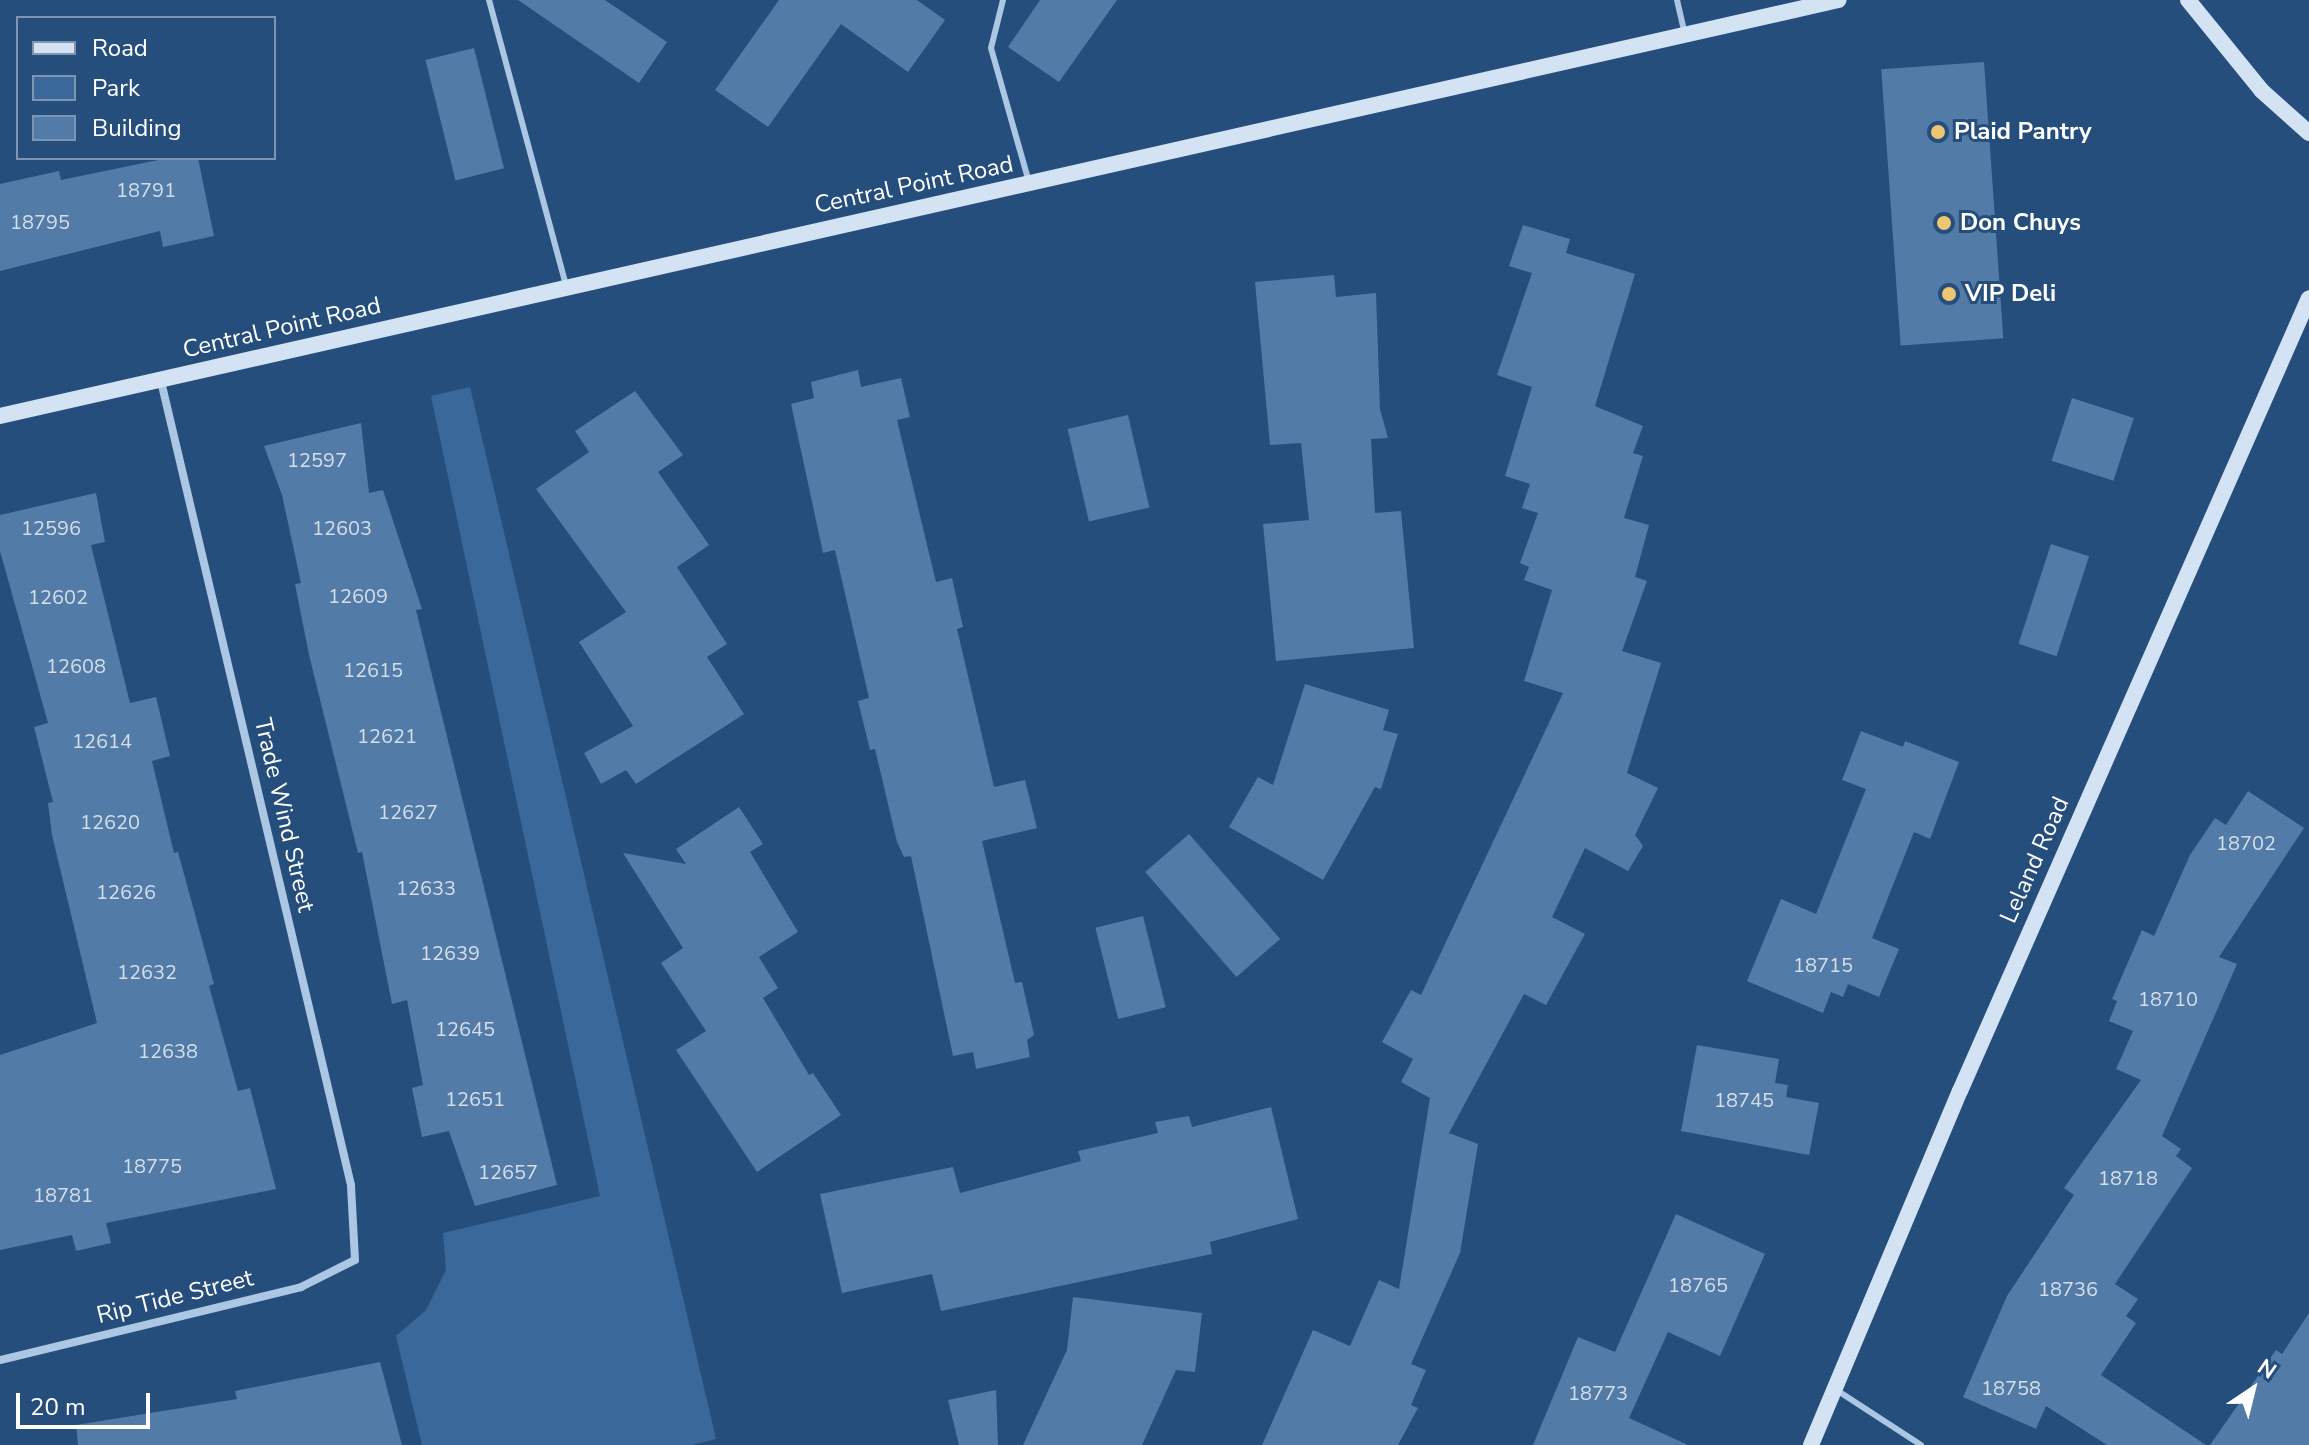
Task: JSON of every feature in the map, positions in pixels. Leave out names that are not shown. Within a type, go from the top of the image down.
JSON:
[{"type":"street","name":"Central Point Road","points":[[0,416],[566,285],[1030,184],[1839,0]]},
{"type":"street","points":[[2188,0],[2262,91],[2309,133]]},
{"type":"street","name":"Leland Road","points":[[1811,1445],[2309,298]]},
{"type":"street","name":"Trade Wind Street","points":[[161,381],[351,1185],[355,1260]]},
{"type":"street","name":"Rip Tide Street","points":[[0,1360],[301,1287],[355,1260]]},
{"type":"lane","points":[[489,0],[566,285]]},
{"type":"lane","points":[[1003,0],[991,48],[1030,184]]},
{"type":"lane","points":[[1677,0],[1685,34]]},
{"type":"lane","points":[[1835,1389],[1921,1445]]},
{"type":"green space","points":[[470,387],[716,1439],[692,1445],[422,1445],[396,1336],[426,1310],[446,1270],[443,1233],[600,1196],[431,396]]},
{"type":"building","points":[[518,0],[605,0],[667,42],[639,83]]},
{"type":"building","points":[[779,0],[917,0],[945,20],[908,72],[841,24],[768,127],[715,90]]},
{"type":"building","points":[[1040,0],[1117,0],[1059,82],[1008,47]]},
{"type":"building","points":[[474,48],[504,168],[455,180],[425,60]]},
{"type":"building","points":[[1984,62],[2003,338],[1901,346],[1881,69]]},
{"type":"building","points":[[158,160],[198,160],[214,236],[163,247],[160,231],[0,271],[0,184],[59,171],[61,180]]},
{"type":"building","points":[[1523,225],[1570,239],[1566,253],[1635,274],[1595,406],[1643,426],[1633,453],[1643,456],[1624,518],[1649,525],[1635,577],[1647,581],[1622,651],[1661,663],[1627,773],[1658,788],[1635,835],[1643,846],[1628,871],[1585,848],[1552,917],[1585,934],[1546,1005],[1524,994],[1449,1133],[1478,1144],[1460,1253],[1411,1364],[1426,1370],[1411,1405],[1418,1408],[1398,1445],[1262,1445],[1313,1330],[1350,1346],[1379,1280],[1399,1289],[1430,1098],[1401,1082],[1413,1059],[1382,1042],[1411,990],[1421,995],[1563,693],[1524,681],[1552,590],[1524,580],[1529,567],[1520,563],[1538,513],[1522,508],[1530,484],[1505,476],[1532,387],[1497,375],[1532,273],[1509,266]]},
{"type":"building","points":[[1334,275],[1336,297],[1376,293],[1380,409],[1388,438],[1371,439],[1375,513],[1401,511],[1414,648],[1276,661],[1263,524],[1309,520],[1301,443],[1270,445],[1255,282]]},
{"type":"building","points":[[858,370],[861,387],[901,378],[910,417],[897,420],[936,582],[952,578],[963,627],[957,629],[994,787],[1025,780],[1037,828],[982,841],[1015,983],[1022,982],[1034,1035],[1027,1040],[1030,1057],[976,1069],[973,1052],[953,1056],[911,856],[904,857],[897,842],[875,749],[870,750],[858,701],[869,698],[835,550],[823,553],[791,404],[814,398],[811,382]]},
{"type":"building","points":[[635,391],[683,455],[658,472],[709,545],[677,567],[727,644],[707,657],[744,714],[636,784],[626,770],[601,784],[584,753],[633,726],[579,642],[626,612],[536,489],[589,452],[575,431]]},
{"type":"building","points":[[2072,398],[2134,418],[2113,481],[2052,461]]},
{"type":"building","points":[[1128,415],[1149,508],[1089,522],[1068,429]]},
{"type":"building","points":[[361,423],[369,493],[383,490],[422,609],[416,610],[557,1185],[475,1206],[449,1131],[422,1137],[412,1088],[423,1085],[407,1000],[392,1004],[362,852],[358,853],[309,655],[295,584],[301,583],[282,495],[264,446]]},
{"type":"building","points":[[96,493],[105,542],[91,545],[130,703],[156,697],[170,756],[152,761],[174,853],[178,852],[214,984],[209,986],[238,1091],[250,1088],[276,1189],[106,1223],[111,1243],[76,1251],[72,1235],[0,1250],[0,1055],[97,1023],[52,835],[48,803],[53,802],[34,727],[48,723],[0,551],[0,515]]},
{"type":"building","points":[[2051,544],[2089,556],[2057,656],[2019,644]]},
{"type":"building","points":[[1305,684],[1389,710],[1383,730],[1398,734],[1381,789],[1375,787],[1323,880],[1229,827],[1258,777],[1273,785]]},
{"type":"building","points":[[1861,731],[1903,747],[1905,741],[1959,762],[1930,839],[1914,832],[1872,938],[1899,949],[1879,997],[1848,984],[1843,997],[1831,992],[1823,1013],[1747,981],[1781,899],[1816,914],[1866,789],[1842,780]]},
{"type":"building","points":[[2248,791],[2304,828],[2219,957],[2237,964],[2162,1136],[2181,1149],[2176,1156],[2192,1168],[2115,1284],[2138,1299],[2126,1316],[2136,1323],[2101,1375],[2206,1445],[2107,1445],[2046,1406],[2036,1429],[1963,1397],[2007,1296],[2074,1195],[2064,1188],[2141,1080],[2116,1069],[2133,1031],[2109,1021],[2117,1001],[2112,999],[2142,930],[2154,936],[2190,855],[2215,818],[2226,825]]},
{"type":"building","points":[[739,807],[763,844],[750,852],[798,932],[759,957],[778,988],[763,998],[809,1075],[813,1073],[841,1115],[757,1172],[676,1050],[706,1031],[661,963],[683,948],[623,853],[686,864],[676,849]]},
{"type":"building","points":[[1189,834],[1280,939],[1236,977],[1145,872]]},
{"type":"building","points":[[1143,916],[1166,1007],[1118,1019],[1095,928]]},
{"type":"building","points":[[1697,1045],[1779,1059],[1775,1083],[1788,1085],[1786,1097],[1819,1103],[1809,1155],[1681,1131]]},
{"type":"building","points":[[1271,1107],[1298,1219],[1210,1242],[1212,1254],[941,1311],[932,1274],[842,1293],[820,1194],[953,1167],[960,1193],[1081,1161],[1078,1151],[1158,1133],[1155,1122],[1189,1116],[1192,1127]]},
{"type":"building","points":[[1676,1214],[1765,1254],[1720,1356],[1668,1332],[1629,1418],[1688,1445],[1533,1445],[1578,1337],[1615,1352]]},
{"type":"building","points":[[1073,1297],[1202,1313],[1195,1372],[1176,1370],[1142,1445],[1023,1445],[1067,1350]]},
{"type":"building","points":[[2309,1313],[2309,1445],[2210,1445],[2276,1350],[2282,1354]]},
{"type":"building","points":[[380,1362],[402,1445],[78,1445],[76,1425],[237,1399],[235,1391]]},
{"type":"building","points":[[996,1390],[998,1445],[959,1445],[948,1400]]},
{"type":"place","name":"Plaid Pantry","points":[[1938,132]]},
{"type":"place","name":"Don Chuys","points":[[1944,223]]},
{"type":"place","name":"VIP Deli","points":[[1949,294]]}]
